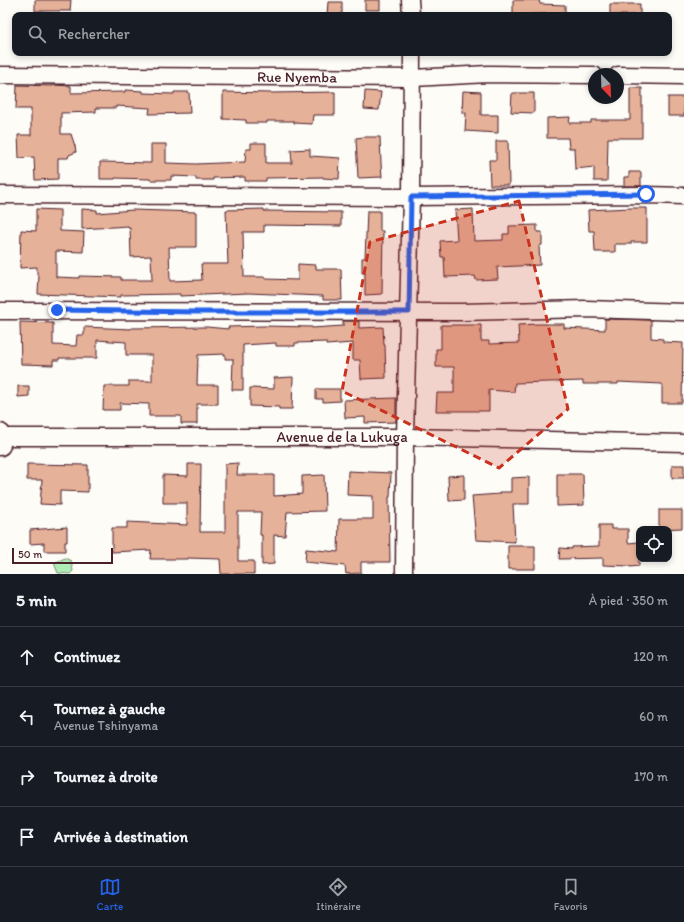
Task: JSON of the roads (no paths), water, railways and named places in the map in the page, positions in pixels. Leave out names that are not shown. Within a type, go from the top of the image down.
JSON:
[{"type":"street","points":[[410,0],[411,12]]},
{"type":"street","points":[[404,574],[412,56]]},
{"type":"street","name":"Rue Nyemba","points":[[0,76],[412,78],[488,74],[588,75]]},
{"type":"street","points":[[624,75],[684,76]]},
{"type":"street","points":[[0,195],[411,197],[646,194],[684,196]]},
{"type":"street","points":[[0,311],[409,312],[578,309],[684,312]]},
{"type":"street","points":[[0,436],[0,445]]},
{"type":"street","name":"Avenue de la Lukuga","points":[[0,436],[405,437],[684,442]]}]
